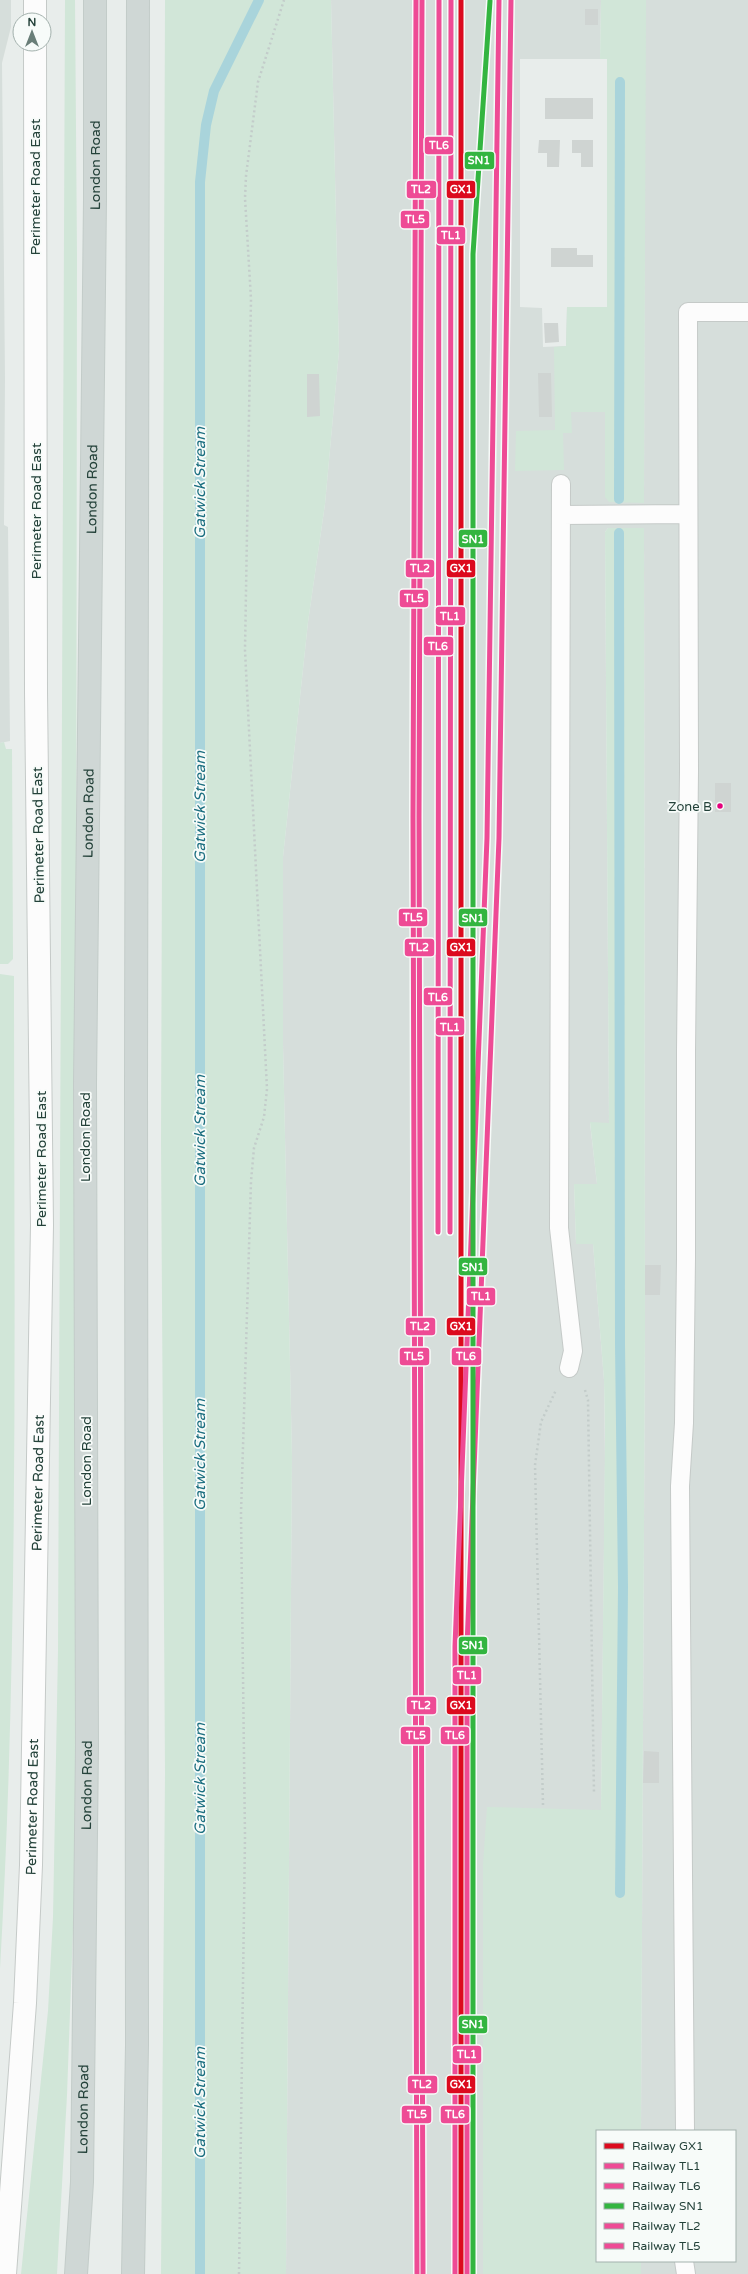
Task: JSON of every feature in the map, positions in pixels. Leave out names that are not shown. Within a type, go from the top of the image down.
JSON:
[{"type":"main road","name":"London Road","points":[[76,2274],[82,2182],[87,1745],[85,1076],[95,200],[95,0]]},
{"type":"main road","points":[[133,2274],[137,2045],[136,1077],[138,0]]},
{"type":"street","points":[[35,0],[35,12]]},
{"type":"street","name":"Perimeter Road East","points":[[5,2274],[25,2003],[31,1865],[41,1241],[36,692],[35,52]]},
{"type":"lane","points":[[685,2130],[680,1486],[684,1424],[686,1258],[686,1051],[689,771],[688,312],[748,312]]},
{"type":"lane","points":[[561,484],[559,1228],[573,1351],[569,1368]]},
{"type":"lane","points":[[561,515],[688,514]]},
{"type":"lane","points":[[684,2262],[686,2274]]},
{"type":"path","points":[[239,2274],[245,1837],[241,1513],[251,1182],[254,1148],[264,1117],[267,1089],[245,650],[251,299],[246,198],[255,95],[263,62],[284,0]]},
{"type":"path","points":[[543,1805],[538,1636],[536,1445],[545,1410],[569,1368],[584,1387],[588,1400],[594,1794]]},
{"type":"shaded area","points":[[0,0],[11,0],[11,27],[2,63],[5,379],[4,525],[8,527],[10,741],[0,743]]},
{"type":"shaded area","points":[[331,0],[601,0],[600,59],[520,59],[520,307],[542,308],[543,347],[566,346],[567,307],[644,503],[645,0],[748,0],[748,2274],[641,2274],[641,2262],[736,2262],[736,2130],[641,2130],[645,1326],[644,529],[608,528],[605,532],[609,1123],[590,1123],[597,1184],[574,1185],[576,1244],[593,1244],[604,1380],[605,1460],[601,1811],[487,1808],[483,2274],[286,2274],[292,1456],[283,1045],[283,857],[308,622],[325,504],[339,351]]},
{"type":"green space","points":[[65,0],[75,0],[77,256],[75,1875],[67,2095],[57,2274],[21,2274],[48,2011],[53,1917],[58,1650]]},
{"type":"green space","points":[[165,0],[331,0],[339,351],[325,504],[308,622],[283,857],[283,1045],[292,1456],[286,2274],[161,2274],[165,1773],[161,1143]]},
{"type":"green space","points":[[601,0],[646,0],[644,503],[609,502],[605,497],[605,412],[571,412],[572,433],[563,433],[564,470],[515,471],[516,431],[555,430],[554,347],[566,346],[567,307],[607,307],[607,59],[600,59]]},
{"type":"green space","points":[[608,528],[644,528],[645,1326],[641,2130],[596,2130],[596,2262],[641,2262],[641,2274],[483,2274],[483,1864],[487,1807],[601,1810],[605,1436],[604,1380],[593,1244],[576,1244],[574,1184],[597,1184],[590,1122],[609,1123],[605,532]]},
{"type":"green space","points":[[4,742],[6,749],[12,749],[13,959],[8,964],[0,964],[0,743]]},
{"type":"green space","points":[[0,974],[14,976],[15,1349],[13,1597],[10,1721],[0,1969]]},
{"type":"building","points":[[585,9],[598,9],[598,25],[585,25]]},
{"type":"building","points":[[545,98],[593,98],[593,119],[545,119]]},
{"type":"building","points":[[539,140],[560,140],[559,167],[547,167],[547,153],[538,153]]},
{"type":"building","points":[[572,140],[593,140],[593,167],[581,167],[581,153],[572,153]]},
{"type":"building","points":[[551,248],[577,248],[577,255],[593,255],[593,267],[551,267]]},
{"type":"building","points":[[544,323],[558,323],[559,342],[545,343]]},
{"type":"building","points":[[538,373],[551,373],[552,417],[539,417]]},
{"type":"building","points":[[307,374],[319,374],[320,416],[307,417]]},
{"type":"building","points":[[715,783],[731,783],[731,812],[715,812]]},
{"type":"building","points":[[645,1265],[661,1265],[660,1295],[645,1295]]},
{"type":"building","points":[[644,1751],[659,1752],[659,1783],[643,1783]]},
{"type":"waterway","name":"Gatwick Stream","points":[[200,2274],[200,182],[206,125],[214,91],[259,0]]},
{"type":"waterway","points":[[619,499],[620,82]]},
{"type":"waterway","points":[[619,533],[620,1344],[623,1587],[620,1893]]},
{"type":"rail line","name":"TL5","points":[[416,0],[413,817],[417,2274]]},
{"type":"rail line","name":"TL2","points":[[422,0],[419,817],[423,2274]]},
{"type":"rail line","name":"TL6","points":[[438,1232],[439,0]]},
{"type":"rail line","name":"TL1","points":[[450,1232],[451,0]]},
{"type":"rail line","name":"GX1","points":[[461,0],[461,2274]]},
{"type":"rail line","name":"TL6","points":[[455,2274],[455,1646],[487,838],[499,0]]},
{"type":"rail line","name":"TL1","points":[[467,2274],[467,1646],[499,838],[511,0]]},
{"type":"rail line","name":"SN1","points":[[473,2274],[473,254],[490,1]]},
{"type":"place","name":"Zone B","points":[[720,806]]}]
